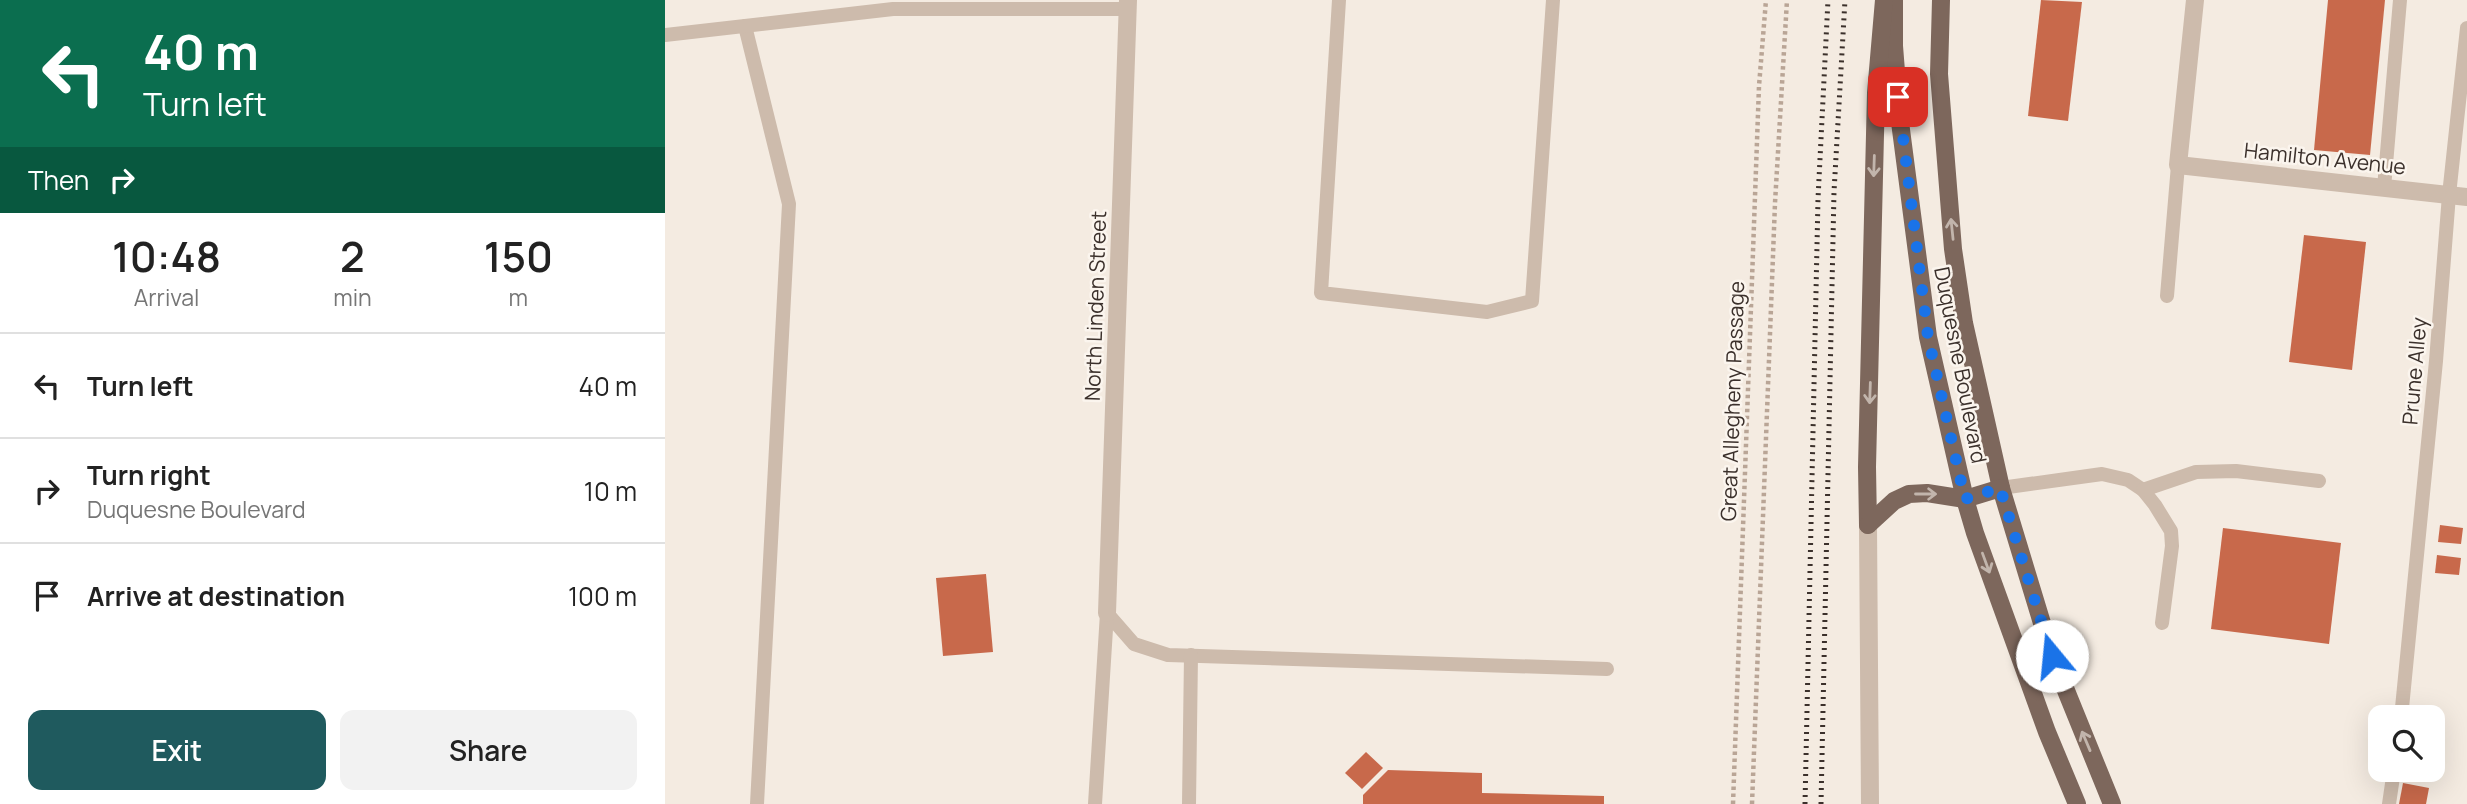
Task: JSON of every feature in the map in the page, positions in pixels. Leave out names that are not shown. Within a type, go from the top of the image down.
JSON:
[{"type":"main road","points":[[1868,524],[1876,93],[1884,0]]},
{"type":"main road","name":"Duquesne Boulevard","points":[[1894,0],[1894,46],[1900,122],[1926,323],[1965,499],[2047,732],[2077,804]]},
{"type":"main road","name":"Duquesne Boulevard","points":[[1941,0],[1939,74],[1954,249],[1964,323],[2000,488],[2052,656],[2112,804]]},
{"type":"main road","points":[[1868,524],[1893,501],[1909,494],[1927,492],[1965,499],[2000,488]]},
{"type":"street","points":[[2178,164],[2195,0]]},
{"type":"street","name":"North Linden Street","points":[[1107,613],[1127,5]]},
{"type":"street","name":"Hamilton Avenue","points":[[2178,164],[2458,196]]},
{"type":"street","points":[[1868,524],[1870,804]]},
{"type":"lane","points":[[1339,0],[1321,293],[1486,312],[1532,301],[1553,0]]},
{"type":"lane","points":[[2384,188],[2400,0]]},
{"type":"lane","points":[[665,34],[893,9],[1127,5]]},
{"type":"lane","points":[[745,26],[789,204],[757,804]]},
{"type":"lane","name":"Prune Alley","points":[[2402,705],[2436,361],[2458,196],[2467,27]]},
{"type":"lane","points":[[2167,296],[2178,164]]},
{"type":"lane","points":[[2143,490],[2196,472],[2236,471],[2319,481]]},
{"type":"lane","points":[[2000,488],[2102,474],[2128,480],[2143,490],[2171,531],[2172,546],[2162,622]]},
{"type":"lane","points":[[1107,613],[1134,644],[1168,654],[1607,669]]},
{"type":"lane","points":[[1095,804],[1107,613]]},
{"type":"lane","points":[[1189,804],[1191,655]]},
{"type":"lane","points":[[2389,804],[2392,782]]},
{"type":"path","name":"Great Allegheny Passage","points":[[1733,804],[1759,86],[1766,0]]},
{"type":"path","points":[[1752,804],[1775,203],[1787,0]]},
{"type":"building","points":[[2041,0],[2082,2],[2068,121],[2028,116]]},
{"type":"building","points":[[2328,0],[2385,0],[2370,155],[2314,150]]},
{"type":"building","points":[[2304,235],[2366,242],[2352,370],[2289,362]]},
{"type":"building","points":[[2440,525],[2463,528],[2461,544],[2438,542]]},
{"type":"building","points":[[2223,528],[2341,543],[2329,644],[2211,629]]},
{"type":"building","points":[[2437,555],[2461,558],[2459,575],[2435,573]]},
{"type":"building","points":[[986,574],[993,652],[943,656],[936,578]]},
{"type":"building","points":[[1366,752],[1383,768],[1362,789],[1345,773]]},
{"type":"building","points":[[1388,770],[1482,773],[1482,793],[1604,796],[1604,804],[1363,804],[1363,795]]},
{"type":"building","points":[[2403,783],[2429,788],[2426,804],[2399,804]]},
{"type":"railway","points":[[1805,804],[1818,199],[1828,0]]},
{"type":"railway","points":[[1821,804],[1834,192],[1845,0]]},
{"type":"route","points":[[1898,97],[1928,337],[1965,499],[2000,488],[2052,656]]}]
